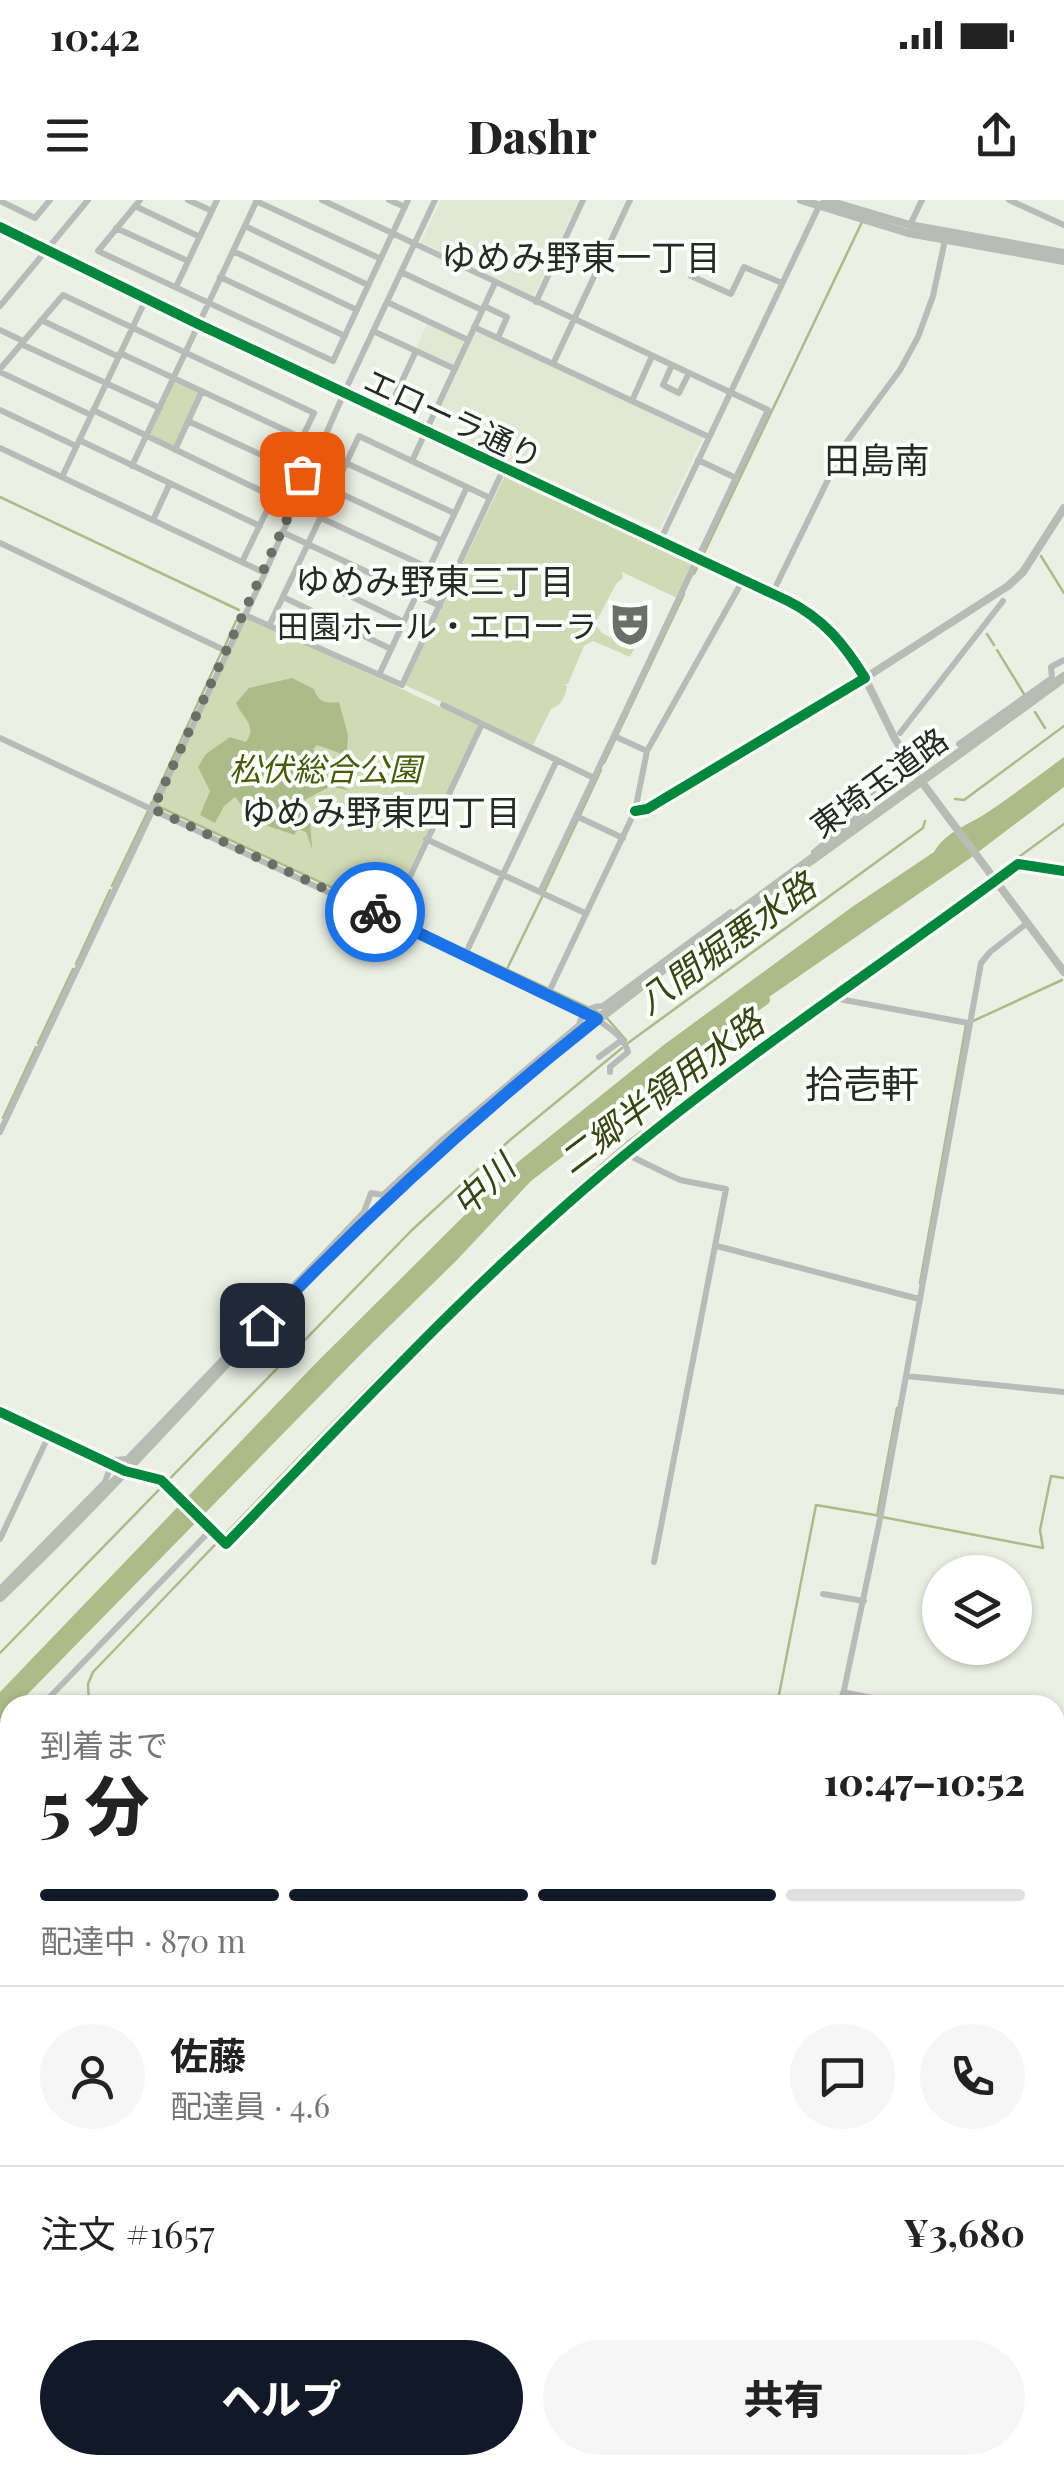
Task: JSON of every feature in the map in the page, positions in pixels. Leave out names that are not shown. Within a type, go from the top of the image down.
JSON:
[{"type":"highway","name":"東埼玉道路","points":[[0,1601],[350,1234],[448,1143],[597,1019],[1064,677]]},
{"type":"main road","points":[[801,200],[910,225],[1064,252]]},
{"type":"main road","points":[[822,202],[890,228],[1064,261]]},
{"type":"main road","points":[[1064,509],[1016,578],[865,678],[894,739],[921,780],[1064,971]]},
{"type":"street","points":[[0,201],[35,218],[50,200]]},
{"type":"street","points":[[0,306],[88,200]]},
{"type":"street","points":[[188,200],[212,212]]},
{"type":"street","points":[[176,288],[217,200]]},
{"type":"street","points":[[322,200],[768,410],[540,892]]},
{"type":"street","points":[[200,236],[137,203],[98,250],[333,361],[406,204],[390,200]]},
{"type":"street","points":[[0,1132],[224,650],[245,615],[435,200]]},
{"type":"street","points":[[536,302],[583,200]]},
{"type":"street","points":[[553,364],[630,200]]},
{"type":"street","points":[[910,225],[922,200]]},
{"type":"street","points":[[1009,200],[1064,226]]},
{"type":"street","points":[[132,466],[256,201],[379,258]]},
{"type":"street","points":[[660,541],[822,202]]},
{"type":"street","points":[[244,226],[368,285]]},
{"type":"street","name":"エローラ通り","points":[[0,227],[146,300],[772,594],[816,617],[839,640],[865,678]]},
{"type":"street","points":[[116,228],[188,261]]},
{"type":"street","points":[[772,594],[846,443],[900,370],[918,337],[933,296],[944,240]]},
{"type":"street","points":[[232,252],[357,310]]},
{"type":"street","points":[[691,276],[731,294],[744,267],[782,283]]},
{"type":"street","points":[[401,272],[507,317],[498,338]]},
{"type":"street","points":[[220,277],[345,336]]},
{"type":"street","points":[[412,460],[495,283]]},
{"type":"street","points":[[242,562],[260,526],[274,497],[288,467],[314,413],[62,295],[0,370],[274,497]]},
{"type":"street","points":[[62,477],[146,300]]},
{"type":"street","points":[[388,302],[468,340]]},
{"type":"street","points":[[41,320],[302,438]]},
{"type":"street","points":[[474,327],[709,437]]},
{"type":"street","points":[[0,330],[160,408]]},
{"type":"street","points":[[374,331],[455,370]]},
{"type":"street","points":[[387,413],[416,351]]},
{"type":"street","points":[[632,401],[652,356]]},
{"type":"street","points":[[672,365],[662,385],[680,393],[689,373]]},
{"type":"street","points":[[176,450],[202,391]]},
{"type":"street","points":[[0,410],[260,526]]},
{"type":"street","points":[[188,421],[307,476]]},
{"type":"street","points":[[269,626],[359,436],[490,498]]},
{"type":"street","points":[[0,448],[264,573]]},
{"type":"street","points":[[698,460],[736,478]]},
{"type":"street","points":[[346,462],[454,513]]},
{"type":"street","points":[[245,615],[402,686],[504,468]]},
{"type":"street","points":[[153,520],[170,483]]},
{"type":"street","points":[[379,675],[467,486]]},
{"type":"street","points":[[333,490],[442,541]]},
{"type":"street","points":[[320,518],[429,568]]},
{"type":"street","points":[[282,532],[440,606]]},
{"type":"street","points":[[0,544],[224,650]]},
{"type":"street","points":[[296,570],[404,622]]},
{"type":"street","points":[[548,996],[634,811],[647,751],[743,580]]},
{"type":"street","points":[[284,597],[391,649]]},
{"type":"street","points":[[900,733],[1003,601]]},
{"type":"street","points":[[980,605],[990,620]]},
{"type":"street","points":[[959,744],[1052,678],[1051,668],[1064,660]]},
{"type":"street","points":[[634,811],[646,810],[865,678]]},
{"type":"street","points":[[443,705],[594,778]]},
{"type":"street","points":[[390,919],[482,724]]},
{"type":"street","points":[[614,736],[647,751]]},
{"type":"street","points":[[0,738],[597,1019],[622,1040],[628,1052],[610,1067],[610,1072]]},
{"type":"street","points":[[465,955],[557,760]]},
{"type":"street","points":[[0,1589],[105,1482],[115,1458],[127,1460],[364,1212],[371,1193],[383,1194],[442,1139],[579,1025],[584,1013],[596,1005],[604,1006],[817,850],[878,800],[872,790]]},
{"type":"street","points":[[576,816],[622,838]]},
{"type":"street","points":[[426,839],[585,913]]},
{"type":"street","points":[[0,1412],[125,1470],[161,1480],[226,1544],[460,1302],[648,1136],[1022,863],[1064,871]]},
{"type":"street","points":[[844,1695],[906,1376],[950,1107],[981,963],[1026,924]]},
{"type":"street","points":[[834,998],[968,1024]]},
{"type":"street","points":[[598,1057],[622,1040]]},
{"type":"street","points":[[636,1119],[648,1136]]},
{"type":"street","points":[[626,1154],[680,1180],[726,1189],[654,1562]]},
{"type":"street","points":[[717,1246],[919,1299]]},
{"type":"street","points":[[906,1376],[1064,1392]]},
{"type":"street","points":[[0,1539],[49,1435]]},
{"type":"street","points":[[52,1695],[213,1532]]},
{"type":"street","points":[[823,1594],[864,1602]]},
{"type":"street","points":[[845,1692],[860,1695]]},
{"type":"shaded area","points":[[441,200],[579,200],[534,296],[421,242]]},
{"type":"shaded area","points":[[427,324],[464,341],[454,365],[416,348]]},
{"type":"shaded area","points":[[474,333],[703,437],[660,529],[468,444],[476,426],[440,408]]},
{"type":"shaded area","points":[[292,678],[314,689],[323,701],[339,702],[348,735],[347,752],[342,754],[317,745],[313,749],[327,774],[350,791],[331,786],[299,803],[299,812],[310,817],[312,849],[306,832],[298,829],[294,835],[261,823],[235,797],[224,806],[215,823],[200,815],[210,791],[198,767],[206,754],[230,737],[246,742],[249,736],[250,726],[236,703],[249,688]]},
{"type":"shaded area","points":[[1064,757],[1064,787],[969,859],[702,1043],[531,1181],[27,1695],[0,1695],[315,1364],[518,1162],[665,1044],[934,852],[950,834]]},
{"type":"green space","points":[[174,380],[199,392],[175,446],[149,435]]},
{"type":"green space","points":[[506,473],[694,560],[677,598],[622,572],[623,578],[595,624],[602,633],[634,649],[630,657],[593,641],[584,646],[568,684],[564,684],[564,697],[551,709],[533,745],[405,685]]},
{"type":"green space","name":"松伏総合公園","points":[[245,616],[479,725],[389,913],[155,804]]},
{"type":"waterway","points":[[694,574],[863,220]]},
{"type":"waterway","points":[[0,497],[239,610]]},
{"type":"waterway","points":[[1041,556],[1064,593]]},
{"type":"waterway","points":[[604,763],[684,594]]},
{"type":"waterway","points":[[225,646],[236,621]]},
{"type":"waterway","points":[[987,634],[994,645]]},
{"type":"waterway","points":[[997,650],[1024,694]]},
{"type":"waterway","points":[[151,805],[221,653]]},
{"type":"waterway","points":[[1035,712],[1045,728]]},
{"type":"waterway","name":"八間堀悪水路","points":[[955,799],[964,800],[1064,726]]},
{"type":"waterway","points":[[545,890],[601,770]]},
{"type":"waterway","points":[[151,803],[598,1012]]},
{"type":"waterway","points":[[112,886],[148,811]]},
{"type":"waterway","name":"八間堀悪水路","points":[[628,1043],[923,828],[925,821]]},
{"type":"waterway","name":"二郷半領用水路","points":[[89,1695],[93,1672],[355,1400],[559,1203],[630,1140],[1064,824]]},
{"type":"waterway","points":[[76,964],[110,890]]},
{"type":"waterway","points":[[507,969],[542,897]]},
{"type":"waterway","points":[[38,1043],[73,969]]},
{"type":"waterway","points":[[973,1021],[1062,980]]},
{"type":"waterway","name":"中川","points":[[673,1066],[765,1000]]},
{"type":"waterway","points":[[605,1016],[626,1040]]},
{"type":"waterway","points":[[920,1283],[966,1025]]},
{"type":"waterway","points":[[3,1118],[36,1047]]},
{"type":"waterway","name":"八間堀悪水路","points":[[0,1653],[412,1230],[510,1140],[622,1048]]},
{"type":"waterway","points":[[877,1516],[897,1408]]},
{"type":"waterway","points":[[882,1517],[1043,1548],[1040,1530],[1051,1476],[1064,1478]]},
{"type":"waterway","points":[[779,1695],[816,1505],[875,1515]]},
{"type":"cycle path","points":[[0,227],[788,601],[832,634],[865,678],[647,809],[635,811]]},
{"type":"cycle path","points":[[0,1412],[125,1471],[161,1480],[226,1544],[521,1245],[674,1115],[1018,864],[1064,871]]},
{"type":"way so far","points":[[302,474],[307,476],[153,809],[375,912]]},
{"type":"place","name":"田園ホール・エローラ","points":[[630,624]]},
{"type":"district","name":"ゆめみ野東一丁目","points":[[581,255]]},
{"type":"district","name":"田島南","points":[[877,458]]},
{"type":"district","name":"ゆめみ野東三丁目","points":[[435,579]]},
{"type":"district","name":"ゆめみ野東四丁目","points":[[381,810]]},
{"type":"district","name":"拾壱軒","points":[[862,1082]]},
{"type":"route","points":[[262,1325],[350,1234],[448,1143],[597,1019],[375,912]]}]
